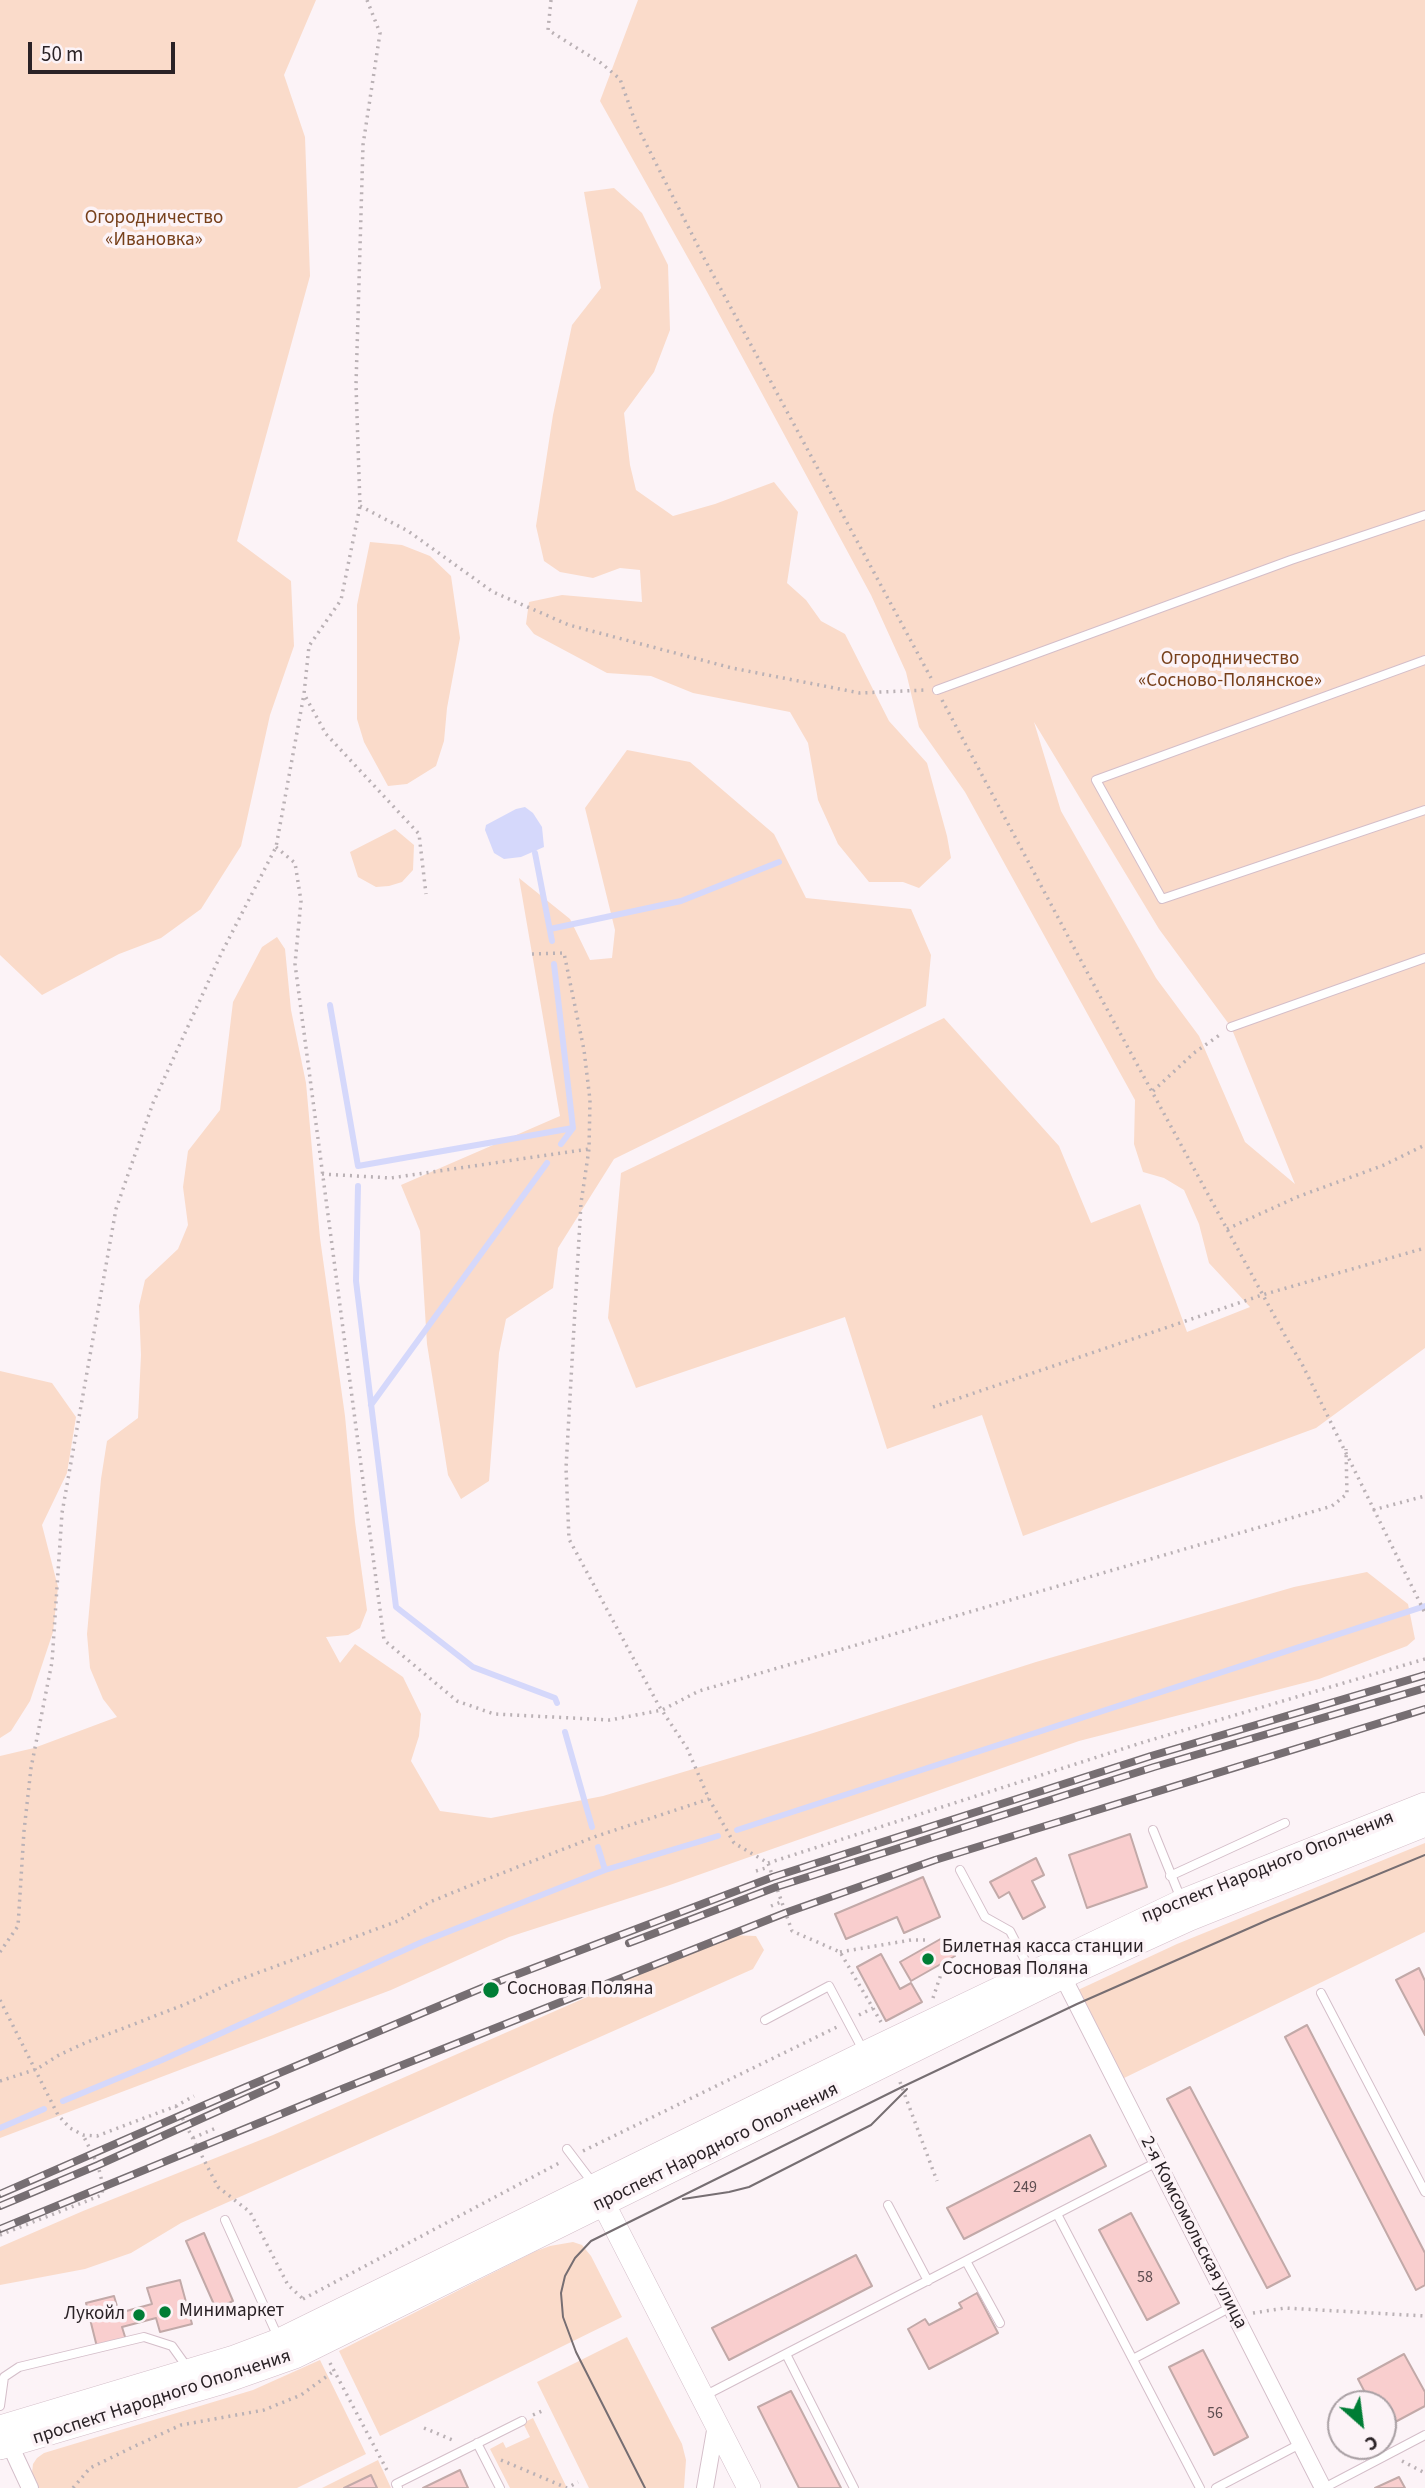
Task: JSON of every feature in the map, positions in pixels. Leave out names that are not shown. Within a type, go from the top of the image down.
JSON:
[{"type":"street","name":"проспект Народного Ополчения","points":[[3,2440],[189,2370],[279,2340],[599,2194],[1059,1969],[1425,1804]]},
{"type":"street","name":"проспект Народного Ополчения","points":[[1186,1910],[1425,1825]]},
{"type":"street","name":"проспект Народного Ополчения","points":[[3,2440],[139,2408],[273,2365],[321,2344],[864,2053],[1031,1972],[1059,1969]]},
{"type":"street","name":"2-я Комсомольская улица","points":[[1059,1969],[1323,2488]]},
{"type":"street","points":[[599,2194],[748,2488]]},
{"type":"street","points":[[705,2488],[716,2425]]},
{"type":"street","points":[[3,2440],[30,2488]]},
{"type":"lane","points":[[937,690],[1291,560],[1425,515]]},
{"type":"lane","points":[[1425,660],[1096,780],[1162,899],[1425,810]]},
{"type":"lane","points":[[1231,1027],[1425,958]]},
{"type":"lane","points":[[1170,1875],[1285,1823]]},
{"type":"lane","points":[[1153,1830],[1186,1910]]},
{"type":"lane","points":[[960,1870],[985,1917],[1010,1931],[1031,1972]]},
{"type":"lane","points":[[765,2020],[829,1986],[864,2053]]},
{"type":"lane","points":[[1321,1993],[1425,2192]]},
{"type":"lane","points":[[567,2149],[599,2194]]},
{"type":"lane","points":[[702,2397],[1157,2162]]},
{"type":"lane","points":[[888,2205],[928,2281]]},
{"type":"lane","points":[[1057,2214],[1200,2488]]},
{"type":"lane","points":[[225,2220],[279,2340]]},
{"type":"lane","points":[[966,2261],[1000,2323]]},
{"type":"lane","points":[[1133,2359],[1233,2311]]},
{"type":"lane","points":[[0,2406],[4,2377],[19,2367],[144,2337],[172,2346],[189,2370]]},
{"type":"lane","points":[[786,2354],[853,2488]]},
{"type":"lane","points":[[396,2486],[522,2421]]},
{"type":"lane","points":[[1397,2449],[1425,2435]]},
{"type":"lane","points":[[477,2443],[500,2488]]},
{"type":"lane","points":[[1216,2488],[1300,2444]]},
{"type":"lane","points":[[1323,2488],[1377,2460]]},
{"type":"path","points":[[0,1952],[18,1926],[23,1831],[31,1768],[52,1662],[62,1513],[116,1209],[153,1103],[221,954],[276,847],[304,694],[309,646],[341,600],[360,506],[356,385],[363,145],[380,33],[367,0]]},
{"type":"path","points":[[551,0],[548,30],[601,63],[620,79],[636,124],[704,258],[1262,1295],[1302,1364],[1425,1612]]},
{"type":"path","points":[[360,506],[408,531],[493,592],[569,625],[732,668],[860,693],[937,690]]},
{"type":"path","points":[[304,694],[326,734],[419,834],[426,894]]},
{"type":"path","points":[[276,847],[295,863],[301,901],[295,964],[384,1640],[457,1701],[494,1714],[611,1720],[662,1710],[699,1691],[1332,1506],[1347,1494],[1346,1449]]},
{"type":"path","points":[[532,954],[564,953],[584,1049],[590,1100],[589,1149],[581,1203],[566,1468],[569,1539],[662,1710],[687,1748],[709,1799],[734,1843],[768,1865],[792,1931],[840,1952],[911,1940],[927,1940]]},
{"type":"path","points":[[1153,1091],[1194,1054],[1231,1027]]},
{"type":"path","points":[[1227,1230],[1297,1197],[1384,1165],[1425,1145]]},
{"type":"path","points":[[322,1174],[391,1178],[589,1149]]},
{"type":"path","points":[[933,1407],[1262,1295],[1425,1248]]},
{"type":"path","points":[[1373,1510],[1425,1496]]},
{"type":"path","points":[[756,1871],[1144,1742],[1425,1659]]},
{"type":"path","points":[[0,2081],[37,2069],[85,2043],[186,2004],[233,1982],[398,1921],[430,1902],[469,1886],[597,1836],[709,1799]]},
{"type":"path","points":[[771,1906],[781,1902]]},
{"type":"path","points":[[840,1952],[883,2025],[893,2027],[898,2037]]},
{"type":"path","points":[[0,2000],[58,2115],[70,2128],[83,2135],[97,2136],[176,2106],[194,2096]]},
{"type":"path","points":[[899,2078],[937,2181]]},
{"type":"path","points":[[176,2106],[218,2187],[250,2212],[288,2285],[303,2299],[303,2306]]},
{"type":"path","points":[[192,2138],[216,2127]]},
{"type":"path","points":[[0,2235],[102,2195],[103,2186],[94,2153],[83,2135]]},
{"type":"path","points":[[1233,2311],[1285,2308],[1425,2316]]},
{"type":"path","points":[[329,2361],[396,2486]]},
{"type":"path","points":[[73,2488],[90,2468],[181,2425],[264,2410],[301,2395],[334,2371]]},
{"type":"path","points":[[425,2428],[466,2446]]},
{"type":"path","points":[[498,2459],[568,2488],[578,2482]]},
{"type":"path","points":[[1397,2459],[1425,2473]]},
{"type":"green space","name":"Огородничество «Ивановка»","points":[[0,0],[316,0],[284,75],[305,137],[310,276],[237,541],[291,581],[294,646],[270,715],[241,846],[201,909],[161,938],[119,954],[42,995],[0,955]]},
{"type":"green space","name":"Огородничество «Сосново-Полянское»","points":[[638,0],[1425,0],[1425,1348],[1316,1428],[1023,1536],[982,1415],[887,1449],[845,1317],[636,1388],[608,1318],[621,1173],[944,1018],[1059,1146],[1091,1223],[1140,1204],[1187,1332],[1250,1307],[1209,1263],[1199,1224],[1184,1190],[1164,1178],[1143,1172],[1134,1144],[1135,1100],[965,792],[919,727],[906,672],[871,595],[600,101]],"holes":[[[1034,722],[1159,929],[1231,1027],[1295,1184],[1245,1142],[1199,1036],[1156,978],[1061,811]]]},
{"type":"green space","points":[[614,188],[642,213],[668,265],[670,330],[654,372],[624,413],[636,490],[673,516],[774,482],[798,512],[787,583],[806,600],[821,621],[845,634],[889,721],[927,763],[951,858],[919,888],[903,882],[869,882],[838,844],[818,800],[808,743],[790,712],[693,693],[651,676],[607,673],[534,634],[526,624],[529,602],[562,595],[642,602],[640,570],[620,568],[593,578],[560,572],[544,561],[536,526],[553,415],[572,325],[601,288],[584,192]]},
{"type":"green space","points":[[370,542],[402,545],[430,556],[451,576],[460,638],[447,708],[444,741],[436,766],[407,784],[388,786],[364,742],[357,719],[357,605]]},
{"type":"green space","points":[[627,750],[690,762],[774,834],[806,898],[911,909],[931,955],[926,1006],[614,1159],[558,1248],[553,1288],[506,1319],[499,1353],[489,1481],[461,1499],[448,1475],[427,1344],[420,1231],[401,1185],[560,1116],[519,878],[570,919],[590,960],[612,958],[615,930],[585,808]]},
{"type":"green space","points":[[395,829],[414,845],[413,870],[402,882],[376,887],[358,877],[350,852]]},
{"type":"green space","points":[[277,937],[285,949],[291,1010],[306,1083],[320,1238],[345,1416],[367,1610],[360,1628],[348,1635],[326,1637],[340,1663],[355,1644],[403,1677],[421,1714],[419,1736],[411,1761],[440,1811],[491,1818],[603,1796],[1036,1662],[1294,1587],[1367,1572],[1408,1604],[1415,1639],[1407,1646],[1319,1679],[1079,1741],[667,1886],[509,1937],[391,1990],[0,2138],[0,1756],[34,1748],[117,1717],[103,1699],[90,1668],[87,1634],[107,1441],[138,1418],[141,1355],[139,1306],[145,1280],[178,1249],[188,1225],[183,1187],[188,1151],[220,1110],[233,1002],[262,947]]},
{"type":"green space","points":[[0,1371],[52,1383],[76,1417],[67,1473],[42,1525],[58,1587],[53,1632],[30,1701],[11,1731],[0,1738]]},
{"type":"green space","points":[[1425,1843],[1425,1932],[1122,2079],[1078,1990],[1177,1944]]},
{"type":"green space","points":[[728,1935],[756,1936],[764,1950],[753,1969],[181,2223],[131,2253],[85,2269],[0,2285],[0,2247],[273,2135]]},
{"type":"green space","points":[[573,2242],[582,2245],[591,2256],[622,2317],[380,2436],[339,2351],[536,2251]]},
{"type":"green space","points":[[627,2337],[682,2444],[686,2460],[684,2488],[589,2488],[537,2382]]},
{"type":"green space","points":[[320,2360],[366,2454],[297,2488],[34,2488],[31,2482],[33,2464],[44,2453],[253,2390]]},
{"type":"green space","points":[[533,2418],[567,2488],[510,2488],[490,2449],[503,2442],[506,2448],[530,2437],[523,2423]]},
{"type":"green space","points":[[378,2460],[391,2488],[322,2488]]},
{"type":"water","points":[[525,807],[533,813],[542,827],[544,847],[521,857],[504,859],[494,853],[485,830],[486,825]]},
{"type":"building","points":[[1130,1834],[1147,1887],[1087,1908],[1069,1855]]},
{"type":"building","points":[[1036,1858],[1044,1875],[1032,1881],[1045,1907],[1023,1919],[1009,1892],[999,1898],[990,1882]]},
{"type":"building","points":[[923,1877],[940,1917],[904,1933],[897,1917],[846,1939],[835,1914]]},
{"type":"building","name":"Билетная касса станции Сосновая Поляна","points":[[944,1937],[955,1956],[911,1981],[900,1962]]},
{"type":"building","points":[[881,1954],[900,1989],[911,1983],[922,2002],[886,2021],[857,1967]]},
{"type":"building","points":[[1419,1968],[1425,1981],[1425,2035],[1396,1980]]},
{"type":"building","points":[[1307,2025],[1425,2253],[1425,2285],[1416,2290],[1285,2037]]},
{"type":"building","points":[[1190,2087],[1290,2276],[1267,2288],[1167,2099]]},
{"type":"building","points":[[1090,2135],[1106,2166],[964,2239],[947,2208]]},
{"type":"building","points":[[1131,2213],[1179,2303],[1147,2320],[1099,2230]]},
{"type":"building","points":[[204,2233],[233,2301],[216,2309],[186,2241]]},
{"type":"building","points":[[856,2255],[872,2286],[729,2360],[712,2328]]},
{"type":"building","name":"Лукойл","points":[[180,2280],[192,2324],[160,2332],[156,2318],[122,2327],[126,2340],[97,2347],[86,2303],[114,2296],[119,2313],[152,2304],[147,2288]]},
{"type":"building","points":[[977,2293],[998,2333],[929,2369],[908,2329],[925,2319],[929,2325],[962,2308],[959,2303]]},
{"type":"building","points":[[1203,2350],[1248,2437],[1214,2455],[1169,2367]]},
{"type":"building","points":[[1404,2354],[1425,2392],[1425,2406],[1397,2421],[1397,2390],[1364,2390],[1358,2379]]},
{"type":"building","points":[[791,2391],[841,2488],[799,2488],[758,2407]]},
{"type":"building","points":[[460,2470],[468,2488],[423,2488]]},
{"type":"building","points":[[371,2475],[377,2488],[344,2488]]},
{"type":"building","points":[[1399,2477],[1405,2488],[1375,2488]]},
{"type":"waterway","points":[[535,853],[552,941]]},
{"type":"waterway","points":[[550,929],[681,901],[779,862]]},
{"type":"waterway","points":[[554,964],[573,1128],[561,1144]]},
{"type":"waterway","points":[[330,1005],[358,1166],[573,1128]]},
{"type":"waterway","points":[[371,1405],[547,1163]]},
{"type":"waterway","points":[[358,1186],[356,1281],[396,1607],[473,1667],[555,1698],[557,1703]]},
{"type":"waterway","points":[[737,1830],[1425,1606]]},
{"type":"waterway","points":[[565,1732],[592,1827]]},
{"type":"waterway","points":[[63,2101],[162,2060],[422,1942],[605,1870],[718,1836]]},
{"type":"waterway","points":[[598,1847],[605,1870]]},
{"type":"waterway","points":[[0,2128],[44,2109]]},
{"type":"tram line","points":[[645,2488],[576,2352],[563,2317],[561,2293],[565,2276],[575,2258],[591,2241],[902,2087],[1077,2004],[1270,1919],[1425,1855]]},
{"type":"tram line","points":[[683,2199],[749,2187],[871,2125],[907,2089]]},
{"type":"railway","points":[[0,2194],[489,1985],[773,1877],[1151,1756],[1425,1675]]},
{"type":"railway","points":[[629,1943],[776,1887],[1154,1767],[1425,1688]]},
{"type":"railway","points":[[0,2229],[342,2089],[785,1913],[935,1860],[1425,1709]]},
{"type":"railway","points":[[0,2206],[276,2085]]},
{"type":"place","name":"Билетная касса станции Сосновая Поляна","points":[[928,1959]]},
{"type":"place","name":"Сосновая Поляна","points":[[491,1990]]},
{"type":"place","name":"Минимаркет","points":[[165,2312]]},
{"type":"place","name":"Лукойл","points":[[139,2315]]}]
